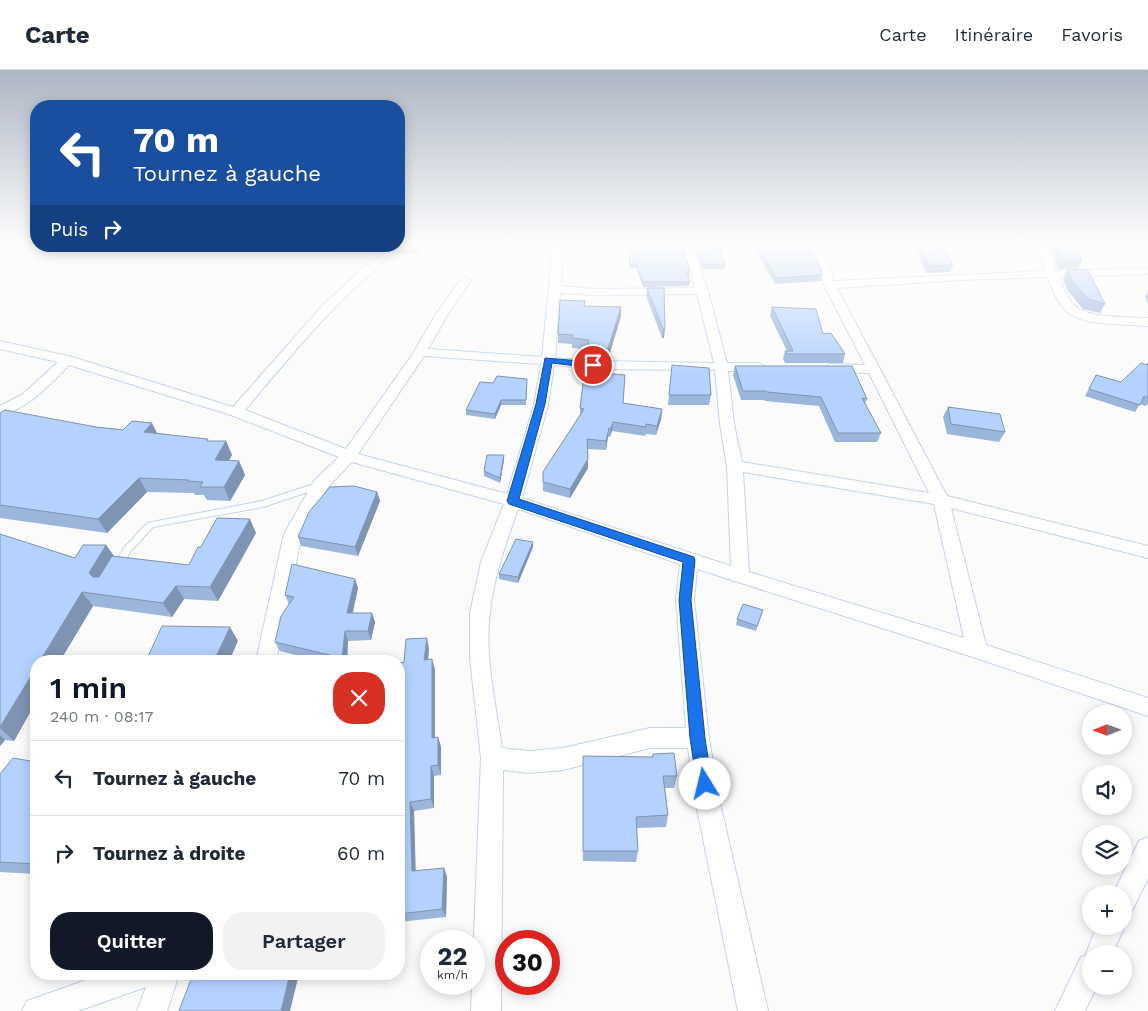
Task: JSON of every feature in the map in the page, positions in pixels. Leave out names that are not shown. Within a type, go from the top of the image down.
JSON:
[{"type":"street","points":[[236,412],[347,287]]},
{"type":"street","points":[[267,655],[293,534],[320,485],[349,456],[420,352],[442,314],[461,287]]},
{"type":"street","points":[[701,287],[721,366],[735,466],[740,575]]},
{"type":"street","points":[[831,287],[941,500],[976,650]]},
{"type":"street","points":[[1058,287],[1069,306],[1075,312],[1148,322]]},
{"type":"street","points":[[486,1011],[492,758],[480,658],[480,613],[490,562],[513,501],[541,404],[548,360],[554,289],[594,292],[702,291]]},
{"type":"street","points":[[0,345],[67,360],[236,412],[349,456],[513,501],[690,560],[976,650],[1148,707]]},
{"type":"street","points":[[420,352],[635,367],[768,367]]},
{"type":"street","points":[[0,411],[10,409],[21,402],[67,360]]},
{"type":"street","points":[[816,368],[873,369]]},
{"type":"street","points":[[735,466],[941,500],[1148,552]]},
{"type":"street","points":[[690,560],[685,600],[698,738],[707,798],[753,1011]]},
{"type":"street","points":[[492,758],[529,762],[563,760],[650,738],[698,738]]},
{"type":"street","points":[[1131,885],[1148,850]]},
{"type":"street","points":[[37,1011],[126,980]]},
{"type":"street","points":[[152,1011],[163,980]]},
{"type":"street","points":[[1070,1011],[1082,986]]},
{"type":"lane","points":[[110,579],[127,550],[150,525],[262,504],[320,485]]},
{"type":"building","points":[[1077,287],[1096,287],[1105,304],[1088,299]]},
{"type":"building","points":[[647,288],[664,288],[665,329],[663,329]]},
{"type":"building","points":[[560,300],[585,301],[584,306],[621,307],[608,349],[588,348],[589,340],[572,338],[573,335],[558,334]]},
{"type":"building","points":[[772,307],[816,309],[823,334],[831,333],[845,354],[787,354],[785,351],[793,351]]},
{"type":"building","points":[[586,360],[604,361],[598,380],[602,373],[625,375],[623,403],[662,409],[657,426],[646,424],[646,427],[613,422],[611,428],[609,428],[606,441],[587,439],[588,459],[570,489],[543,482],[543,472],[584,409],[580,408]]},
{"type":"building","points":[[1141,363],[1147,365],[1148,363],[1148,398],[1144,396],[1140,405],[1089,389],[1096,375],[1121,382]]},
{"type":"building","points":[[672,365],[709,368],[711,395],[669,395]]},
{"type":"building","points":[[735,366],[852,366],[867,399],[862,398],[881,433],[838,433],[821,397],[766,391],[743,391]]},
{"type":"building","points":[[497,376],[527,379],[526,400],[501,400],[495,414],[466,410],[480,382],[493,383]]},
{"type":"building","points":[[948,407],[1000,414],[1005,432],[951,424]]},
{"type":"building","points":[[5,410],[96,427],[123,430],[132,421],[152,423],[144,432],[208,439],[207,441],[226,441],[215,460],[239,461],[224,487],[200,487],[203,482],[189,480],[139,478],[98,519],[0,505],[0,413]]},
{"type":"building","points":[[487,455],[504,455],[500,478],[484,471]]},
{"type":"building","points":[[354,486],[377,492],[355,547],[298,537],[309,512],[330,487]]},
{"type":"building","points":[[217,518],[250,519],[210,587],[176,586],[163,603],[82,592],[44,655],[30,655],[30,678],[0,727],[0,534],[75,558],[83,545],[106,545],[89,573],[93,577],[99,577],[112,556],[189,565],[198,547],[201,547]]},
{"type":"building","points":[[516,539],[533,542],[518,577],[499,574]]},
{"type":"building","points":[[292,564],[355,579],[347,613],[372,613],[368,631],[345,631],[342,655],[329,655],[275,642],[281,616],[294,597],[285,595]]},
{"type":"building","points":[[743,604],[763,610],[757,626],[737,619]]},
{"type":"building","points":[[162,626],[230,627],[217,655],[149,655]]},
{"type":"building","points":[[427,638],[424,660],[432,659],[432,738],[438,737],[438,765],[431,766],[431,799],[410,802],[412,871],[444,868],[442,909],[405,913],[405,655],[406,639]]},
{"type":"building","points":[[674,753],[677,776],[663,776],[668,815],[636,817],[638,851],[583,851],[583,756],[653,757],[653,754]]},
{"type":"building","points":[[13,758],[30,761],[30,864],[0,862],[0,774]]},
{"type":"building","points":[[191,980],[289,980],[281,1011],[179,1011]]},
{"type":"route","points":[[593,365],[548,360],[541,404],[513,501],[690,560],[685,600],[698,738],[705,784]]}]
